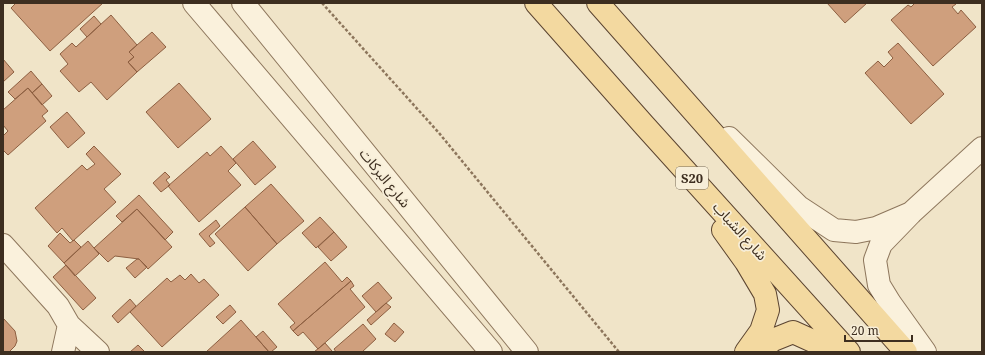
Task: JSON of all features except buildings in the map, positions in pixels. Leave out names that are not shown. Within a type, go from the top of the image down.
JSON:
[{"type":"main road","name":"شارع الشباب","points":[[536,3],[849,352]]},
{"type":"main road","points":[[598,3],[906,352]]},
{"type":"main road","points":[[644,125],[746,262],[765,294],[768,310],[761,331],[746,352]]},
{"type":"main road","points":[[759,352],[773,340],[793,332],[815,342],[826,352]]},
{"type":"street","points":[[194,3],[491,352]]},
{"type":"street","name":"شارع البركات","points":[[243,3],[527,352]]},
{"type":"street","points":[[644,55],[799,207],[834,230],[856,232],[876,228],[911,213]]},
{"type":"street","points":[[925,352],[878,285],[875,260],[882,244],[911,213],[982,148]]},
{"type":"street","points":[[3,245],[58,306],[69,325],[98,352]]},
{"type":"street","points":[[62,352],[69,325]]},
{"type":"path","points":[[322,3],[438,133],[618,352]]}]
